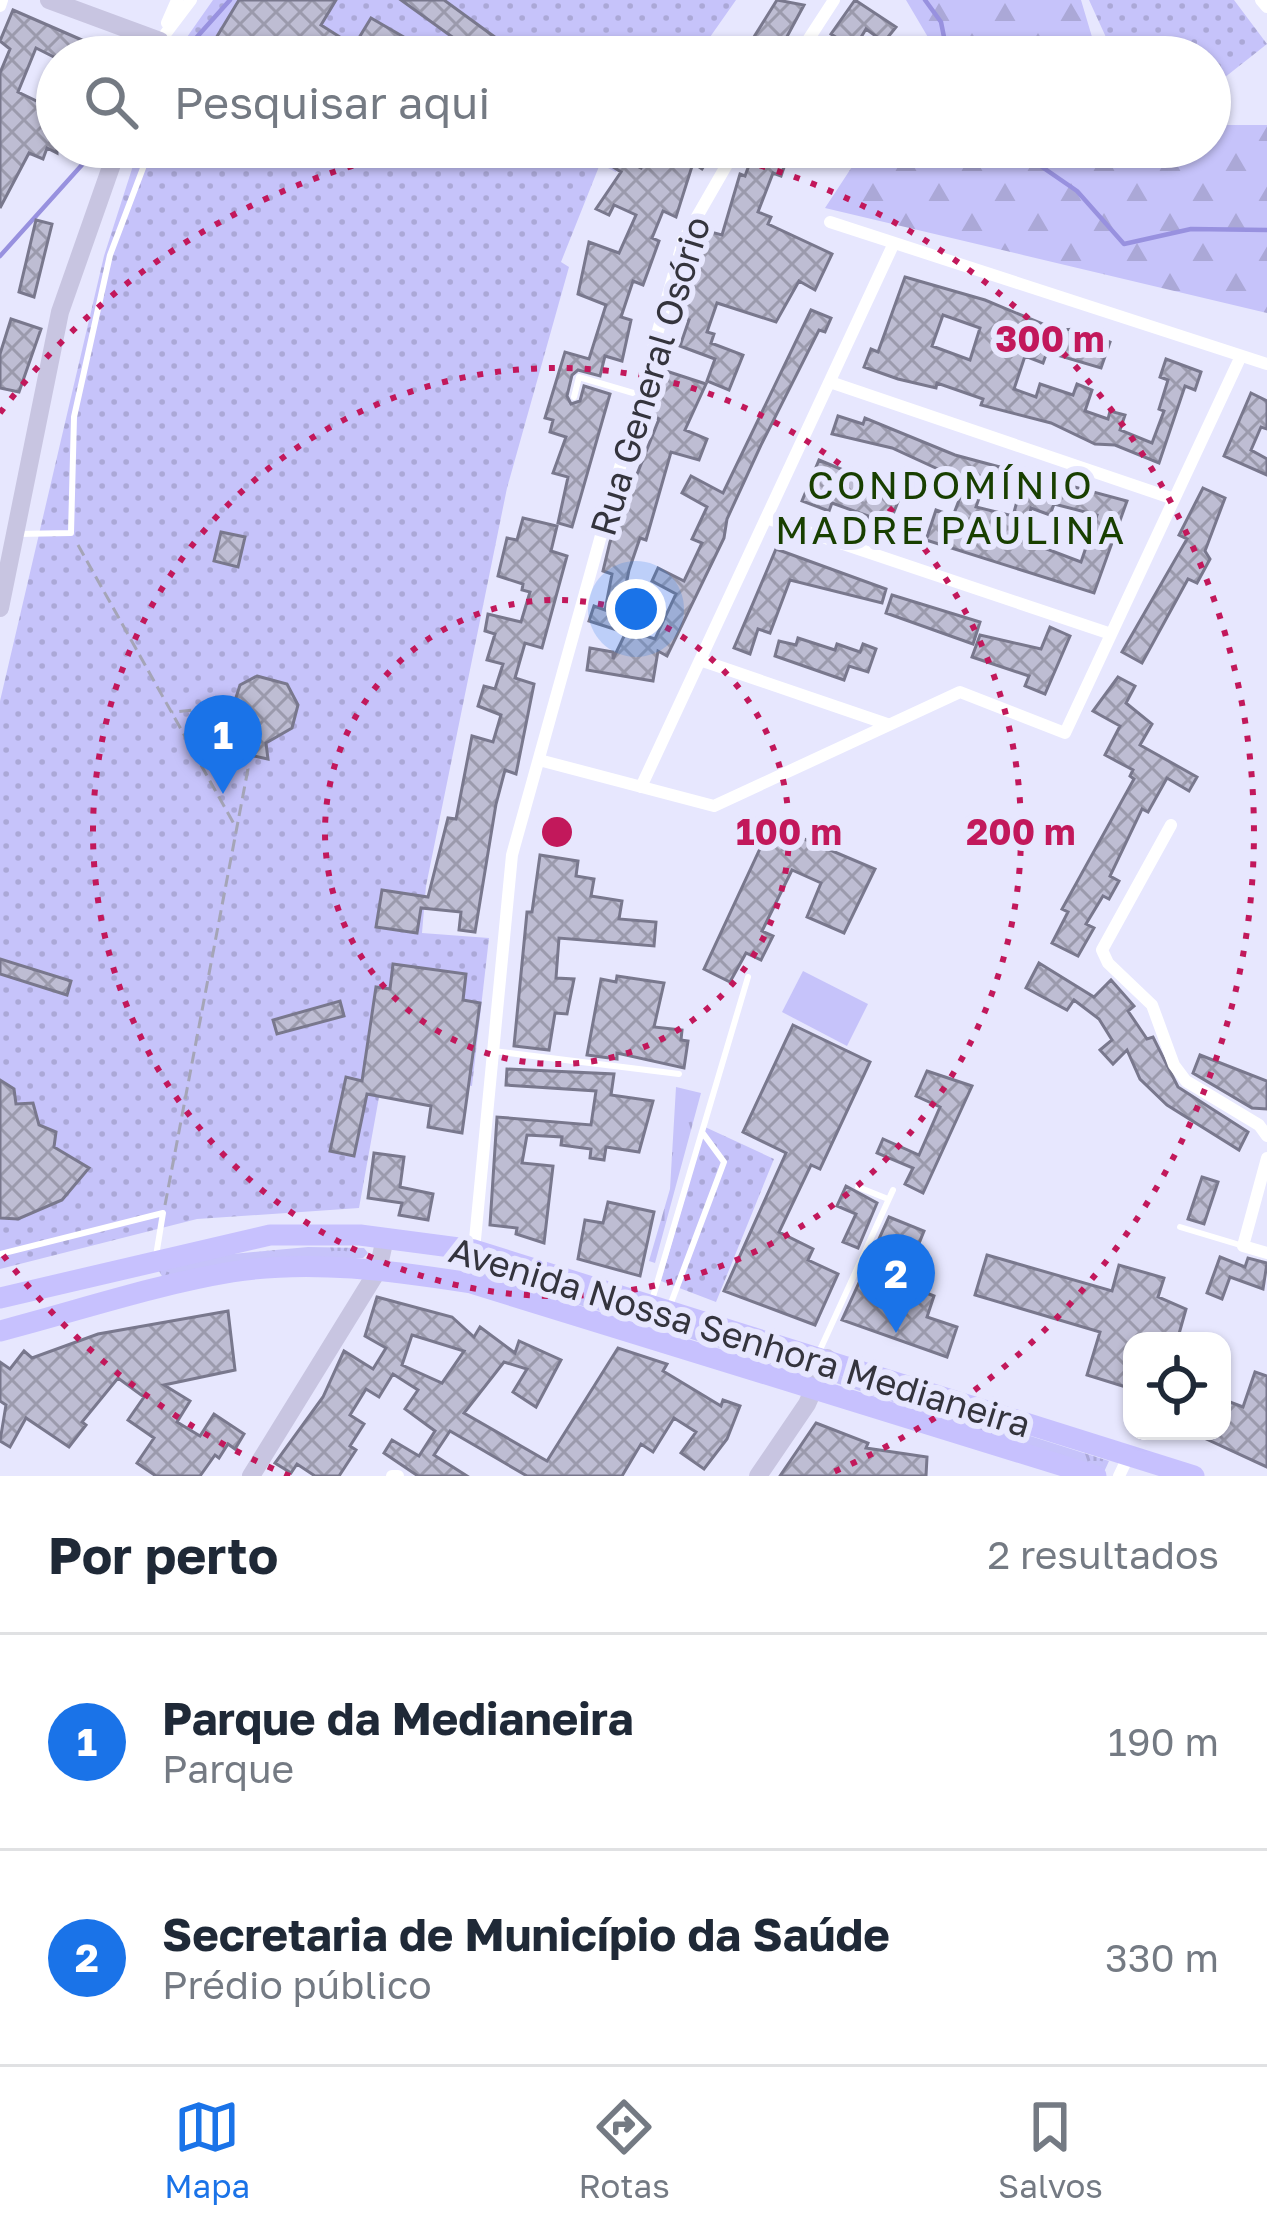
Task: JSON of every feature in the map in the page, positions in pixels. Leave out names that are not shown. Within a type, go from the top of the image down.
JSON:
[{"type":"main road","name":"Avenida Nossa Senhora Medianeira","points":[[0,1298],[270,1235],[385,1238],[474,1250],[822,1357],[1124,1466],[1194,1476]]},
{"type":"main road","points":[[471,1283],[474,1250]]},
{"type":"main road","name":"Avenida Nossa Senhora Medianeira","points":[[0,1331],[232,1272],[378,1270],[471,1283],[1096,1476]]},
{"type":"street","points":[[49,0],[127,36]]},
{"type":"street","points":[[165,36],[176,0]]},
{"type":"street","points":[[169,36],[191,0]]},
{"type":"street","points":[[810,36],[834,0]]},
{"type":"street","points":[[0,608],[59,312],[110,168]]},
{"type":"street","name":"Rua General Osório","points":[[474,1250],[512,855],[683,241],[725,168]]},
{"type":"street","points":[[830,222],[1267,364]]},
{"type":"street","points":[[640,787],[894,243]]},
{"type":"street","points":[[539,760],[714,806],[960,692],[1065,733],[1240,356]]},
{"type":"street","points":[[830,382],[1174,499]]},
{"type":"street","points":[[766,518],[1111,634]]},
{"type":"street","points":[[700,660],[889,725]]},
{"type":"street","points":[[1172,825],[1102,950],[1108,963],[1153,1006],[1174,1065],[1186,1081],[1259,1125],[1267,1136]]},
{"type":"street","points":[[1267,1158],[1243,1246],[1267,1253]]},
{"type":"street","points":[[251,1476],[378,1270],[385,1238]]},
{"type":"street","points":[[758,1476],[814,1387],[822,1357]]},
{"type":"lane","points":[[15,534],[71,532],[74,418],[110,255],[144,168]]},
{"type":"lane","points":[[574,397],[579,376],[640,395]]},
{"type":"lane","points":[[660,1306],[702,1132],[748,976]]},
{"type":"lane","points":[[494,1051],[679,1074]]},
{"type":"lane","points":[[660,1306],[724,1162],[702,1132]]},
{"type":"lane","points":[[858,1186],[888,1199]]},
{"type":"lane","points":[[822,1357],[893,1190]]},
{"type":"lane","points":[[0,1254],[163,1213],[155,1260]]},
{"type":"lane","points":[[1180,1227],[1243,1246]]},
{"type":"path","points":[[71,532],[237,829]]},
{"type":"path","points":[[163,1213],[248,769],[225,732],[219,708],[172,712]]},
{"type":"green space","points":[[213,0],[736,0],[711,36],[188,36]]},
{"type":"green space","points":[[906,0],[1081,0],[1092,36],[927,36]]},
{"type":"green space","points":[[1089,0],[1234,0],[1267,44],[1231,72],[1231,36],[1105,36]]},
{"type":"green space","points":[[1231,125],[1267,125],[1267,313],[825,208],[851,168],[1231,168]]},
{"type":"green space","points":[[132,168],[598,168],[561,262],[569,267],[507,488],[426,886],[422,933],[489,938],[472,1086],[383,1075],[359,1208],[197,1219],[0,1269],[0,701],[104,256]]},
{"type":"green space","points":[[803,971],[868,1004],[847,1046],[782,1012]]},
{"type":"green space","points":[[676,1087],[701,1093],[655,1263],[649,1261],[670,1189]]},
{"type":"green space","points":[[705,1127],[774,1159],[716,1302],[661,1281]]},
{"type":"green space","points":[[308,1247],[364,1248],[368,1253],[363,1258],[306,1258],[163,1278],[159,1271],[222,1255]]},
{"type":"green space","points":[[485,1267],[641,1312],[638,1322],[482,1277]]},
{"type":"green space","points":[[653,1316],[805,1364],[808,1369],[801,1373],[649,1326]]},
{"type":"green space","points":[[828,1372],[1109,1461],[1104,1472],[830,1381]]},
{"type":"building","points":[[239,0],[336,0],[321,25],[338,36],[217,36]]},
{"type":"building","points":[[401,0],[444,0],[493,36],[451,36]]},
{"type":"building","points":[[777,0],[804,5],[787,36],[754,36]]},
{"type":"building","points":[[855,0],[896,27],[889,36],[876,36],[866,29],[862,36],[831,34]]},
{"type":"building","points":[[13,10],[73,36],[36,36],[36,48],[18,92],[36,101],[36,156],[29,153],[0,208],[0,73],[10,49],[0,41]]},
{"type":"building","points":[[371,18],[402,36],[360,36]]},
{"type":"building","points":[[615,168],[691,168],[676,217],[663,211],[652,238],[659,241],[643,285],[633,281],[621,317],[631,320],[622,361],[605,356],[600,376],[578,370],[572,375],[567,396],[571,404],[580,401],[584,386],[610,394],[572,527],[558,523],[568,477],[553,473],[566,437],[550,432],[553,420],[545,418],[565,352],[589,359],[606,305],[578,294],[589,242],[619,253],[636,215],[614,205],[609,215],[596,209],[621,172]]},
{"type":"building","points":[[748,168],[784,168],[781,176],[773,173],[758,212],[771,217],[768,224],[832,254],[815,290],[799,281],[776,322],[717,303],[707,332],[714,334],[711,343],[743,355],[729,390],[707,381],[715,359],[680,346],[689,320],[678,316],[684,299],[688,301],[707,231],[722,235],[740,174],[745,176]]},
{"type":"building","points":[[36,220],[52,224],[34,297],[19,292]]},
{"type":"building","points":[[905,277],[985,300],[1057,330],[1079,329],[1110,342],[1101,368],[1047,352],[1043,363],[1025,356],[1014,389],[1036,397],[1040,384],[1073,395],[1077,384],[1092,390],[1085,411],[1108,419],[1110,411],[1125,415],[1120,430],[1152,443],[1164,411],[1159,409],[1168,380],[1160,377],[1166,359],[1201,372],[1195,390],[1185,386],[1159,463],[1115,445],[1095,444],[1051,423],[981,405],[983,399],[937,383],[936,388],[864,367],[871,349],[878,352]],"holes":[[[943,315],[980,328],[970,360],[932,346]]]},
{"type":"building","points":[[811,310],[831,318],[825,332],[819,330],[761,445],[727,519],[724,538],[667,656],[658,651],[653,681],[587,670],[590,648],[613,652],[613,659],[627,630],[655,639],[676,594],[652,581],[658,568],[684,581],[702,543],[692,539],[707,507],[682,493],[691,476],[723,493]]},
{"type":"building","points":[[11,319],[41,329],[19,392],[0,388],[0,354]]},
{"type":"building","points":[[660,369],[706,384],[685,430],[707,439],[699,460],[671,452],[646,540],[640,538],[629,570],[617,630],[589,621],[594,606],[605,610],[612,574],[603,571],[610,542],[659,419],[652,416],[663,384],[656,382]]},
{"type":"building","points":[[1251,393],[1267,401],[1267,429],[1261,427],[1251,450],[1267,459],[1267,475],[1224,456]]},
{"type":"building","points":[[838,416],[863,424],[865,418],[955,455],[1127,501],[1094,593],[926,540],[936,510],[953,516],[966,482],[892,448],[832,434]],"holes":[[[984,483],[1019,494],[1013,516],[976,507]],[[1054,504],[1097,515],[1081,562],[1023,540],[1031,508],[1050,515]]]},
{"type":"building","points":[[819,460],[901,494],[886,532],[865,524],[868,516],[832,503],[829,511],[802,501]]},
{"type":"building","points":[[1203,488],[1225,498],[1205,551],[1210,559],[1197,583],[1188,579],[1142,663],[1122,652],[1187,539],[1179,535]]},
{"type":"building","points":[[523,518],[557,526],[551,551],[567,556],[542,648],[525,643],[515,678],[534,684],[516,774],[505,770],[496,804],[475,932],[459,930],[461,912],[421,908],[417,933],[376,927],[382,890],[428,897],[448,818],[456,819],[472,736],[493,742],[501,715],[478,706],[484,686],[495,689],[503,664],[487,660],[495,634],[485,631],[488,614],[521,622],[530,592],[522,590],[523,584],[498,576],[507,538],[517,540]]},
{"type":"building","points":[[221,532],[245,537],[238,567],[214,561]]},
{"type":"building","points":[[776,549],[886,589],[882,603],[790,580],[770,633],[758,629],[750,654],[734,648]]},
{"type":"building","points":[[892,595],[980,622],[973,644],[886,613]]},
{"type":"building","points":[[1050,627],[1070,636],[1045,694],[1025,686],[1029,676],[972,657],[980,635],[1041,649]]},
{"type":"building","points":[[798,638],[835,650],[837,644],[860,652],[863,644],[876,649],[868,672],[849,666],[844,680],[775,656],[779,641],[796,645]]},
{"type":"building","points":[[257,676],[287,684],[298,705],[292,728],[266,743],[268,759],[245,754],[247,738],[231,713],[240,685]]},
{"type":"building","points":[[1118,677],[1135,686],[1126,703],[1152,724],[1140,745],[1197,777],[1189,791],[1167,778],[1148,812],[1142,809],[1110,876],[1119,881],[1086,924],[1094,928],[1078,956],[1052,943],[1068,912],[1062,909],[1134,779],[1130,776],[1133,770],[1105,755],[1120,726],[1093,711]]},
{"type":"building","points":[[771,825],[875,869],[844,933],[807,917],[821,883],[792,870],[762,931],[773,936],[761,960],[746,953],[730,982],[704,969]]},
{"type":"building","points":[[540,855],[578,861],[576,876],[594,879],[591,896],[622,901],[619,919],[656,922],[654,946],[559,938],[556,978],[574,979],[567,1014],[555,1013],[549,1050],[514,1046],[527,912],[532,912]]},
{"type":"building","points":[[0,959],[71,981],[67,995],[0,974]]},
{"type":"building","points":[[1039,963],[1094,997],[1111,980],[1134,1006],[1128,1011],[1147,1039],[1153,1037],[1178,1087],[1248,1132],[1239,1150],[1167,1105],[1140,1079],[1127,1050],[1113,1064],[1100,1050],[1112,1040],[1099,1019],[1074,1000],[1067,1010],[1026,988]]},
{"type":"building","points":[[393,964],[466,974],[463,1000],[480,1003],[462,1133],[428,1127],[431,1106],[367,1094],[354,1156],[330,1151],[346,1077],[362,1081],[376,987],[390,989]]},
{"type":"building","points":[[617,976],[664,983],[654,1027],[682,1030],[681,1040],[688,1041],[684,1068],[617,1053],[617,1059],[587,1055],[601,979],[616,982]]},
{"type":"building","points":[[340,1001],[344,1016],[277,1034],[273,1020]]},
{"type":"building","points":[[793,1025],[870,1062],[820,1169],[811,1165],[779,1232],[813,1249],[808,1260],[838,1274],[815,1325],[724,1291],[786,1153],[743,1132]]},
{"type":"building","points":[[1200,1055],[1267,1081],[1267,1109],[1252,1108],[1193,1073]]},
{"type":"building","points":[[507,1069],[614,1074],[611,1095],[653,1101],[639,1152],[606,1147],[604,1160],[590,1158],[591,1149],[561,1145],[562,1137],[527,1135],[522,1163],[553,1166],[544,1243],[516,1234],[517,1228],[490,1225],[497,1117],[591,1125],[596,1091],[506,1085]]},
{"type":"building","points":[[927,1071],[972,1086],[923,1193],[905,1184],[913,1168],[877,1153],[883,1139],[919,1155],[940,1107],[916,1096]]},
{"type":"building","points":[[0,1080],[14,1089],[16,1104],[33,1103],[39,1125],[56,1132],[54,1147],[89,1168],[62,1200],[18,1219],[0,1218]]},
{"type":"building","points":[[374,1153],[404,1157],[400,1187],[433,1194],[428,1220],[399,1215],[402,1203],[368,1198]]},
{"type":"building","points":[[1202,1177],[1218,1182],[1204,1224],[1188,1219]]},
{"type":"building","points":[[846,1186],[877,1203],[858,1248],[843,1242],[856,1214],[837,1206]]},
{"type":"building","points":[[608,1202],[654,1212],[640,1276],[578,1259],[585,1220],[603,1223]]},
{"type":"building","points":[[889,1217],[924,1231],[913,1258],[888,1247],[875,1273],[934,1296],[927,1317],[957,1327],[947,1357],[842,1320]]},
{"type":"building","points":[[987,1255],[1112,1291],[1119,1265],[1164,1278],[1158,1297],[1186,1309],[1180,1332],[1123,1332],[1123,1386],[1087,1375],[1100,1332],[975,1295]]},
{"type":"building","points":[[1220,1257],[1245,1267],[1248,1258],[1267,1263],[1263,1289],[1230,1277],[1222,1299],[1207,1293]]},
{"type":"building","points":[[377,1297],[452,1317],[474,1337],[480,1327],[515,1353],[519,1341],[561,1360],[536,1407],[513,1392],[527,1369],[504,1362],[464,1413],[547,1461],[618,1348],[667,1364],[663,1371],[721,1406],[723,1400],[740,1406],[727,1439],[704,1469],[681,1453],[696,1432],[674,1418],[653,1452],[641,1444],[622,1476],[527,1476],[450,1431],[434,1455],[467,1476],[418,1476],[384,1453],[392,1440],[419,1456],[435,1431],[405,1409],[418,1390],[393,1374],[379,1397],[366,1389],[350,1415],[364,1424],[350,1446],[356,1450],[339,1476],[315,1476],[297,1464],[291,1473],[275,1463],[323,1397],[344,1351],[373,1369],[386,1348],[365,1336]],"holes":[[[412,1335],[464,1351],[442,1383],[402,1365]]]},
{"type":"building","points":[[228,1311],[235,1370],[164,1385],[190,1401],[177,1422],[200,1436],[214,1414],[244,1434],[235,1449],[228,1444],[219,1458],[215,1455],[200,1476],[156,1476],[137,1463],[154,1438],[128,1420],[144,1397],[118,1378],[82,1422],[86,1425],[69,1447],[26,1418],[10,1447],[0,1441],[6,1405],[0,1401],[0,1362],[10,1369],[24,1351],[32,1358],[98,1334]]},
{"type":"building","points":[[1255,1372],[1267,1376],[1267,1467],[1208,1440],[1231,1440],[1231,1402],[1243,1407]]},
{"type":"building","points":[[816,1423],[868,1443],[866,1448],[927,1457],[926,1476],[780,1476]]},
{"type":"waterway","points":[[198,36],[230,0]]},
{"type":"waterway","points":[[925,0],[941,22],[944,36]]},
{"type":"waterway","points":[[0,256],[79,168]]},
{"type":"waterway","points":[[1044,168],[1077,191],[1124,244],[1191,229],[1267,230]]},
{"type":"place","name":"Parque da Medianeira","points":[[223,794]]},
{"type":"place","name":"Secretaria de Município da Saúde","points":[[896,1333]]},
{"type":"district","name":"CONDOMÍNIO MADRE PAULINA","points":[[951,508]]}]
